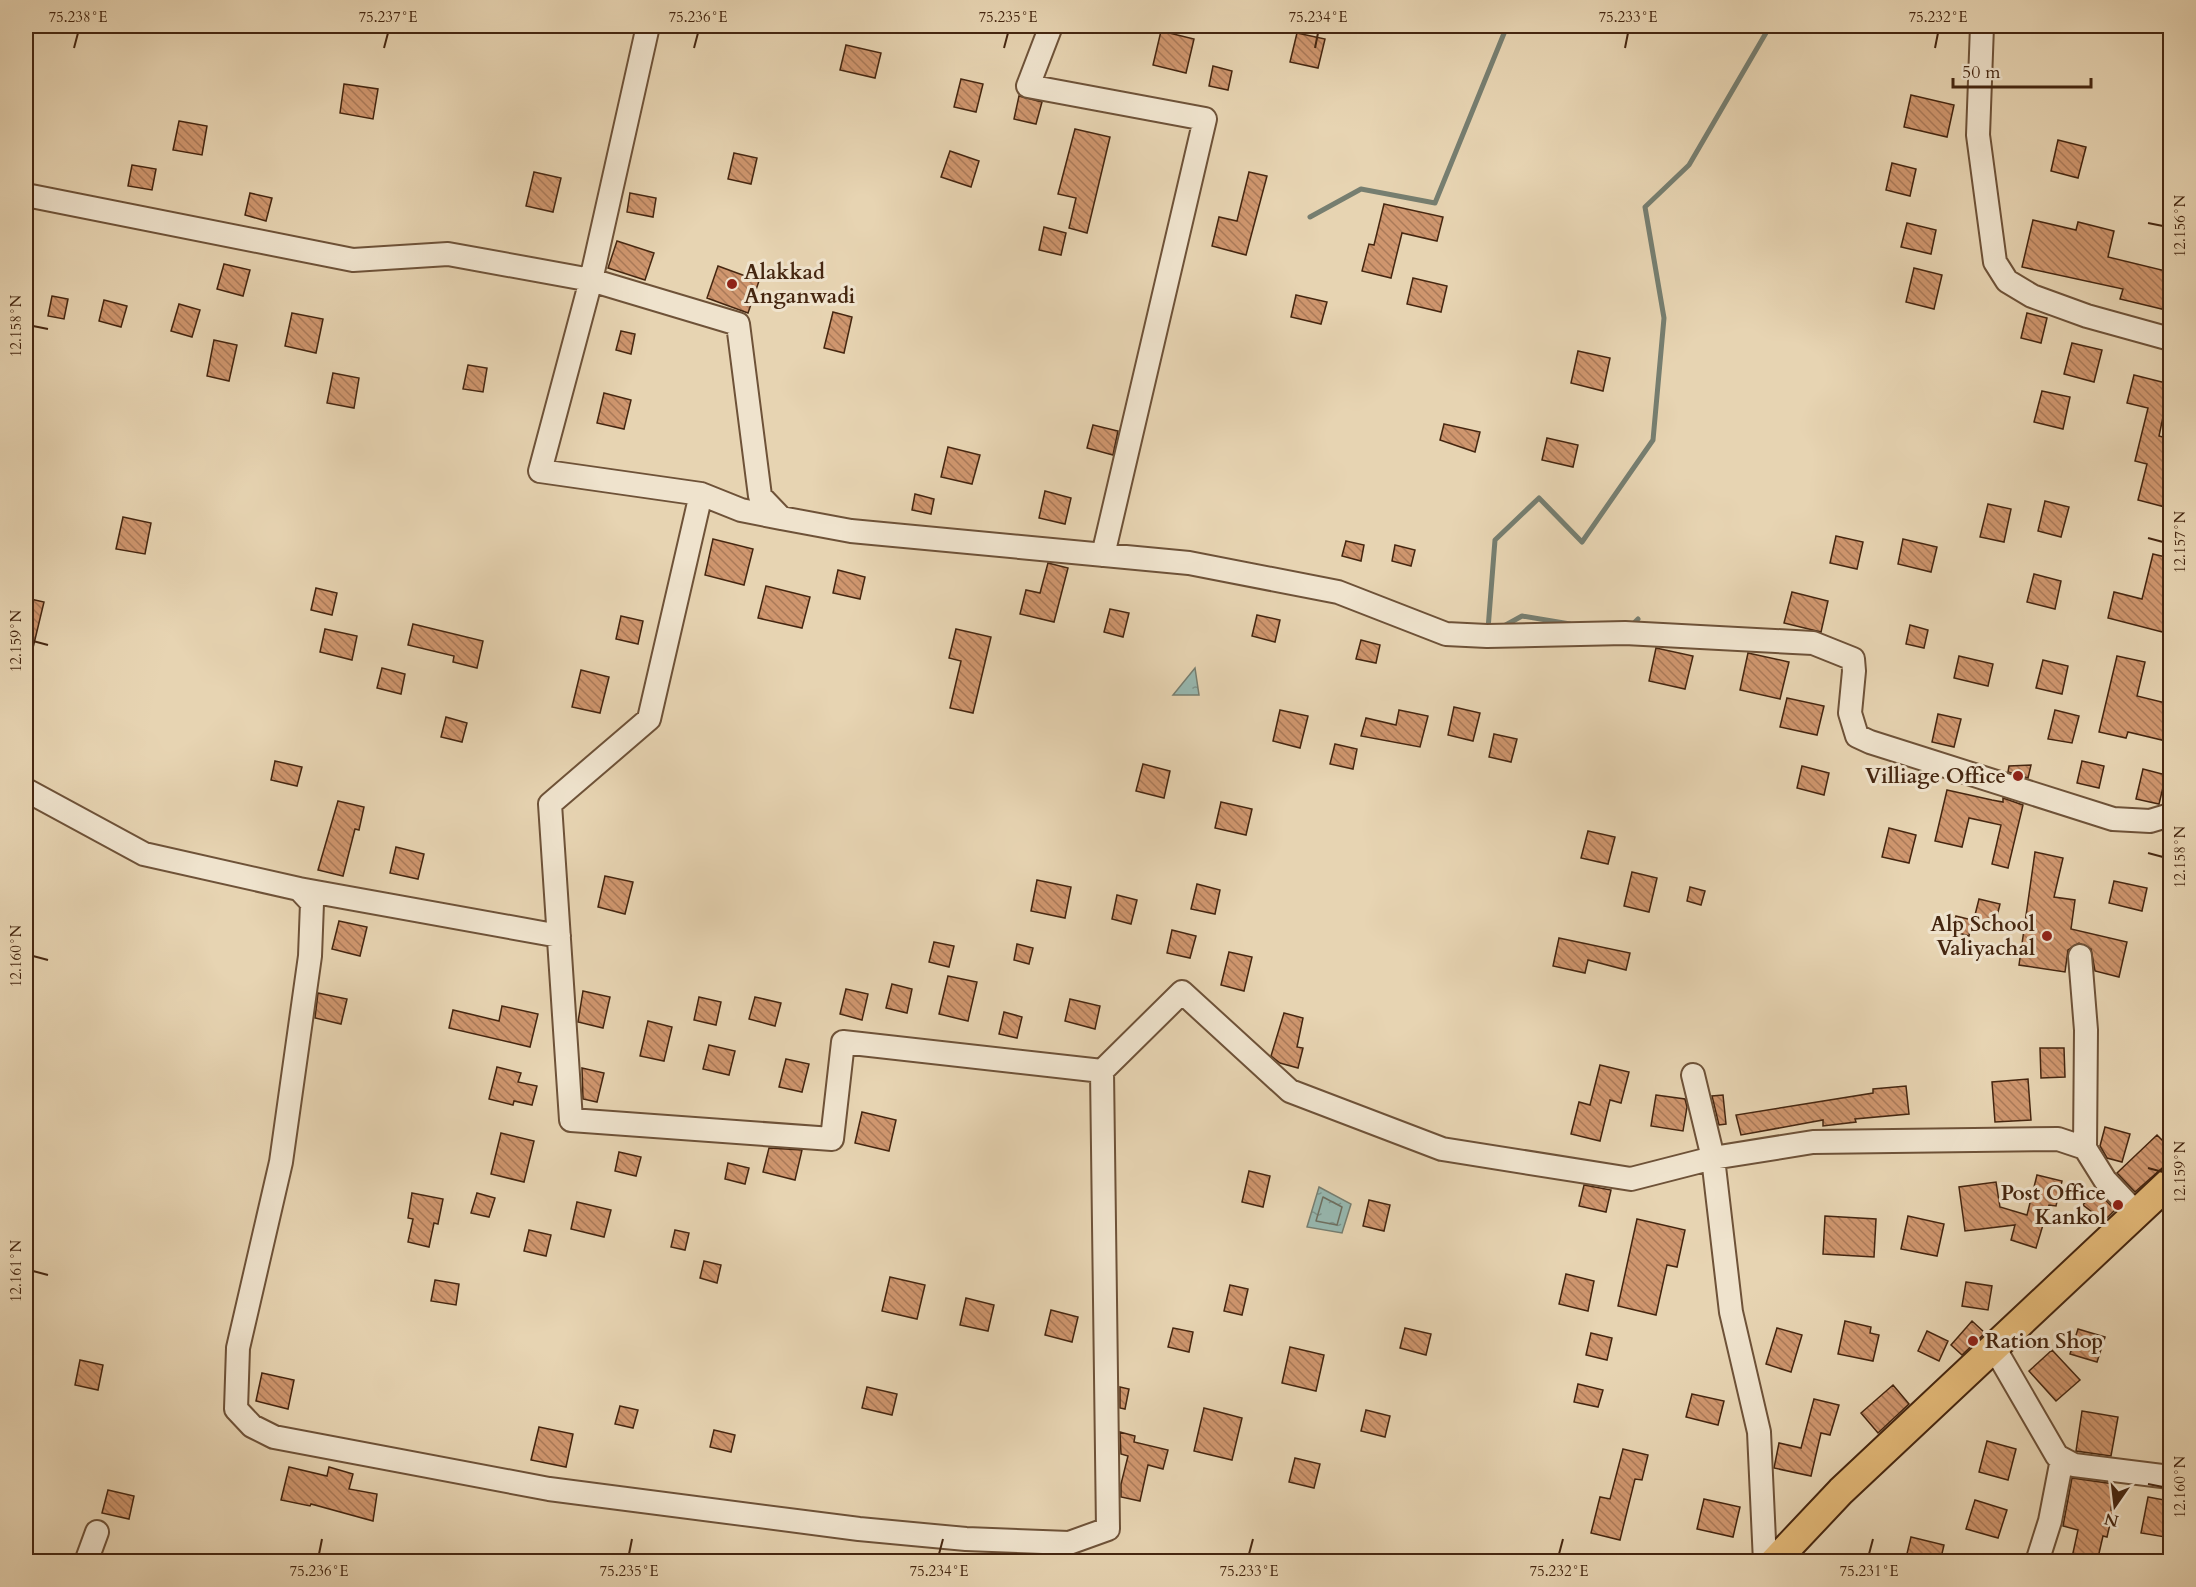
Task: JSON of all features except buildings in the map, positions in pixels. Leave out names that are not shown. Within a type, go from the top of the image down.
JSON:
[{"type":"main road","points":[[1774,1562],[1841,1491],[1995,1349],[2170,1182]]},
{"type":"street","points":[[648,26],[591,279],[540,471],[701,494],[741,510],[851,531],[1189,563],[1338,592],[1446,634],[1488,636],[1625,633],[1813,643],[1853,659],[1850,713],[1857,736],[2113,819],[2150,821],[2170,815]]},
{"type":"street","points":[[1051,26],[1028,86],[1205,119],[1102,555]]},
{"type":"street","points":[[1982,26],[1978,135],[1995,262],[2007,281],[2032,296],[2087,316],[2170,339]]},
{"type":"street","points":[[26,195],[353,260],[447,254],[591,279],[738,324],[760,496],[781,518]]},
{"type":"street","points":[[701,494],[649,719],[550,804],[571,1120],[832,1139],[843,1042],[1102,1071]]},
{"type":"street","points":[[26,790],[144,854],[299,889],[559,936]]},
{"type":"street","points":[[299,889],[312,903],[308,968],[281,1162],[238,1348],[236,1409],[252,1426],[274,1437],[549,1489],[859,1529],[1072,1552],[1108,1528],[1102,1071],[1182,992],[1290,1091],[1442,1149],[1630,1179],[1713,1158],[1813,1142],[1891,1139],[2058,1139],[2085,1148]]},
{"type":"street","points":[[2080,956],[2086,1030],[2085,1148],[2105,1180],[2137,1214]]},
{"type":"street","points":[[1693,1075],[1713,1158],[1731,1312],[1759,1432],[1765,1562]]},
{"type":"street","points":[[1995,1349],[2057,1456],[2074,1465],[2170,1477]]},
{"type":"street","points":[[2037,1562],[2050,1521],[2062,1459]]},
{"type":"street","points":[[86,1562],[97,1532]]},
{"type":"water","points":[[1195,668],[1199,695],[1173,695]]},
{"type":"water","points":[[1319,1187],[1351,1204],[1342,1233],[1307,1227]]},
{"type":"waterway","points":[[1310,217],[1361,189],[1435,203],[1507,26]]},
{"type":"waterway","points":[[1488,629],[1495,540],[1539,498],[1582,542],[1653,440],[1664,318],[1645,207],[1689,165],[1770,26]]},
{"type":"waterway","points":[[1502,627],[1522,616],[1570,624]]},
{"type":"waterway","points":[[1630,627],[1638,619]]},
{"type":"place","name":"Alakkad Anganwadi","points":[[732,284]]},
{"type":"place","name":"Villiage Office","points":[[2018,776]]},
{"type":"place","name":"Alp School Valiyachal","points":[[2047,936]]},
{"type":"place","name":"Post Office Kankol","points":[[2118,1205]]},
{"type":"place","name":"Ration Shop","points":[[1973,1341]]}]
